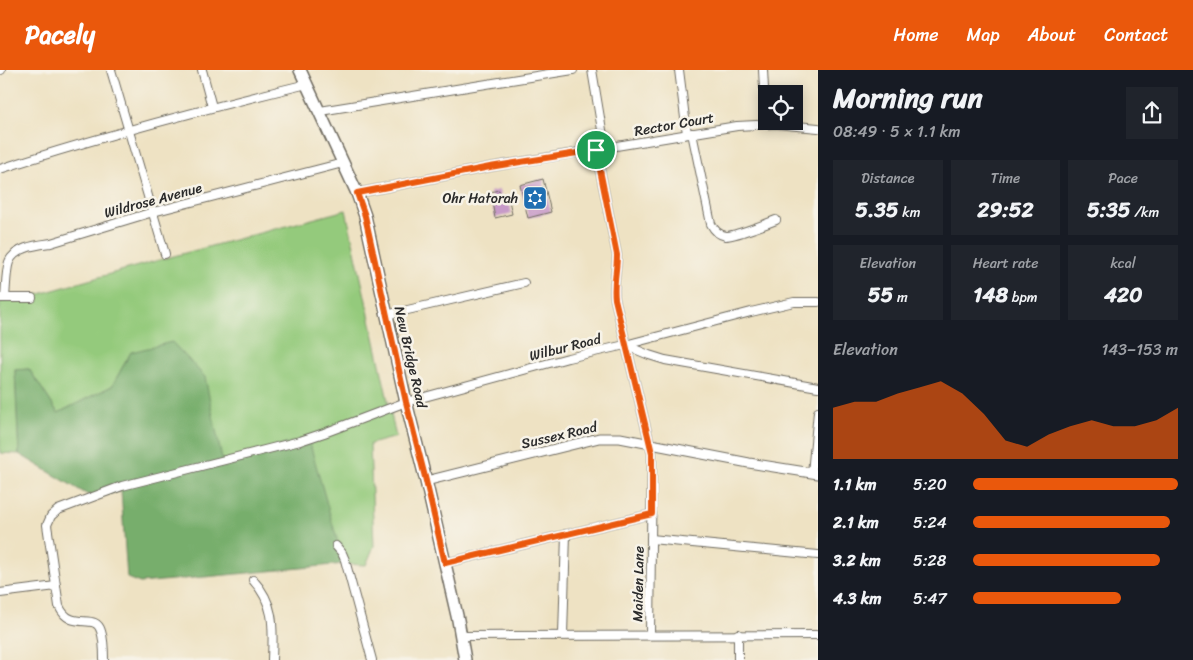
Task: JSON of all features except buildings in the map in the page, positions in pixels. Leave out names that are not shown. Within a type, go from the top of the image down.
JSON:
[{"type":"main road","name":"New Bridge Road","points":[[300,70],[344,163],[365,216],[406,402],[445,563],[465,660]]},
{"type":"street","points":[[112,70],[165,254]]},
{"type":"street","points":[[202,70],[212,107]]},
{"type":"street","points":[[320,111],[573,70]]},
{"type":"street","name":"Maiden Lane","points":[[592,70],[600,149],[617,255],[614,290],[652,461],[650,635]]},
{"type":"street","points":[[679,70],[689,134],[713,229],[718,233],[728,236],[776,220]]},
{"type":"street","points":[[763,70],[764,85]]},
{"type":"street","points":[[0,169],[65,148],[212,107],[307,84]]},
{"type":"street","name":"Rector Court","points":[[357,193],[490,167],[737,126],[758,125]]},
{"type":"street","name":"Rector Court","points":[[803,127],[818,128]]},
{"type":"street","name":"Wildrose Avenue","points":[[3,298],[7,267],[13,255],[18,251],[153,212],[344,163]]},
{"type":"street","points":[[386,315],[524,283]]},
{"type":"street","points":[[3,298],[32,298]]},
{"type":"street","name":"Wilbur Road","points":[[56,586],[47,525],[51,516],[58,510],[122,486],[300,441],[406,402],[568,358],[794,302],[818,302]]},
{"type":"street","points":[[626,345],[665,360],[818,387]]},
{"type":"street","points":[[815,474],[818,412]]},
{"type":"street","name":"Sussex Road","points":[[426,481],[600,438],[620,438],[740,462],[815,474]]},
{"type":"street","points":[[445,563],[652,514]]},
{"type":"street","points":[[562,635],[566,534]]},
{"type":"street","points":[[651,539],[818,555]]},
{"type":"street","points":[[336,546],[345,560],[372,660]]},
{"type":"street","points":[[253,580],[264,595],[272,615],[272,660]]},
{"type":"street","points":[[0,593],[56,586],[59,606],[66,617],[78,621],[91,621],[100,628],[104,660]]},
{"type":"street","points":[[738,634],[738,660]]},
{"type":"street","points":[[461,636],[818,635]]},
{"type":"green space","points":[[346,210],[396,437],[370,444],[374,546],[366,565],[344,564],[223,464],[131,352],[112,386],[58,413],[29,369],[15,370],[19,454],[0,453],[0,302],[29,297]]},
{"type":"green space","points":[[172,342],[205,377],[223,464],[308,437],[344,564],[140,583],[127,578],[121,491],[93,498],[19,454],[15,370],[29,369],[58,413],[112,386],[131,352]]},
{"type":"place","name":"Ohr Hatorah","points":[[535,198]]},
{"type":"route","points":[[596,150],[617,255],[614,280],[615,299],[652,453],[652,514],[445,563],[406,402],[365,216],[357,193],[490,167],[596,150]]}]
